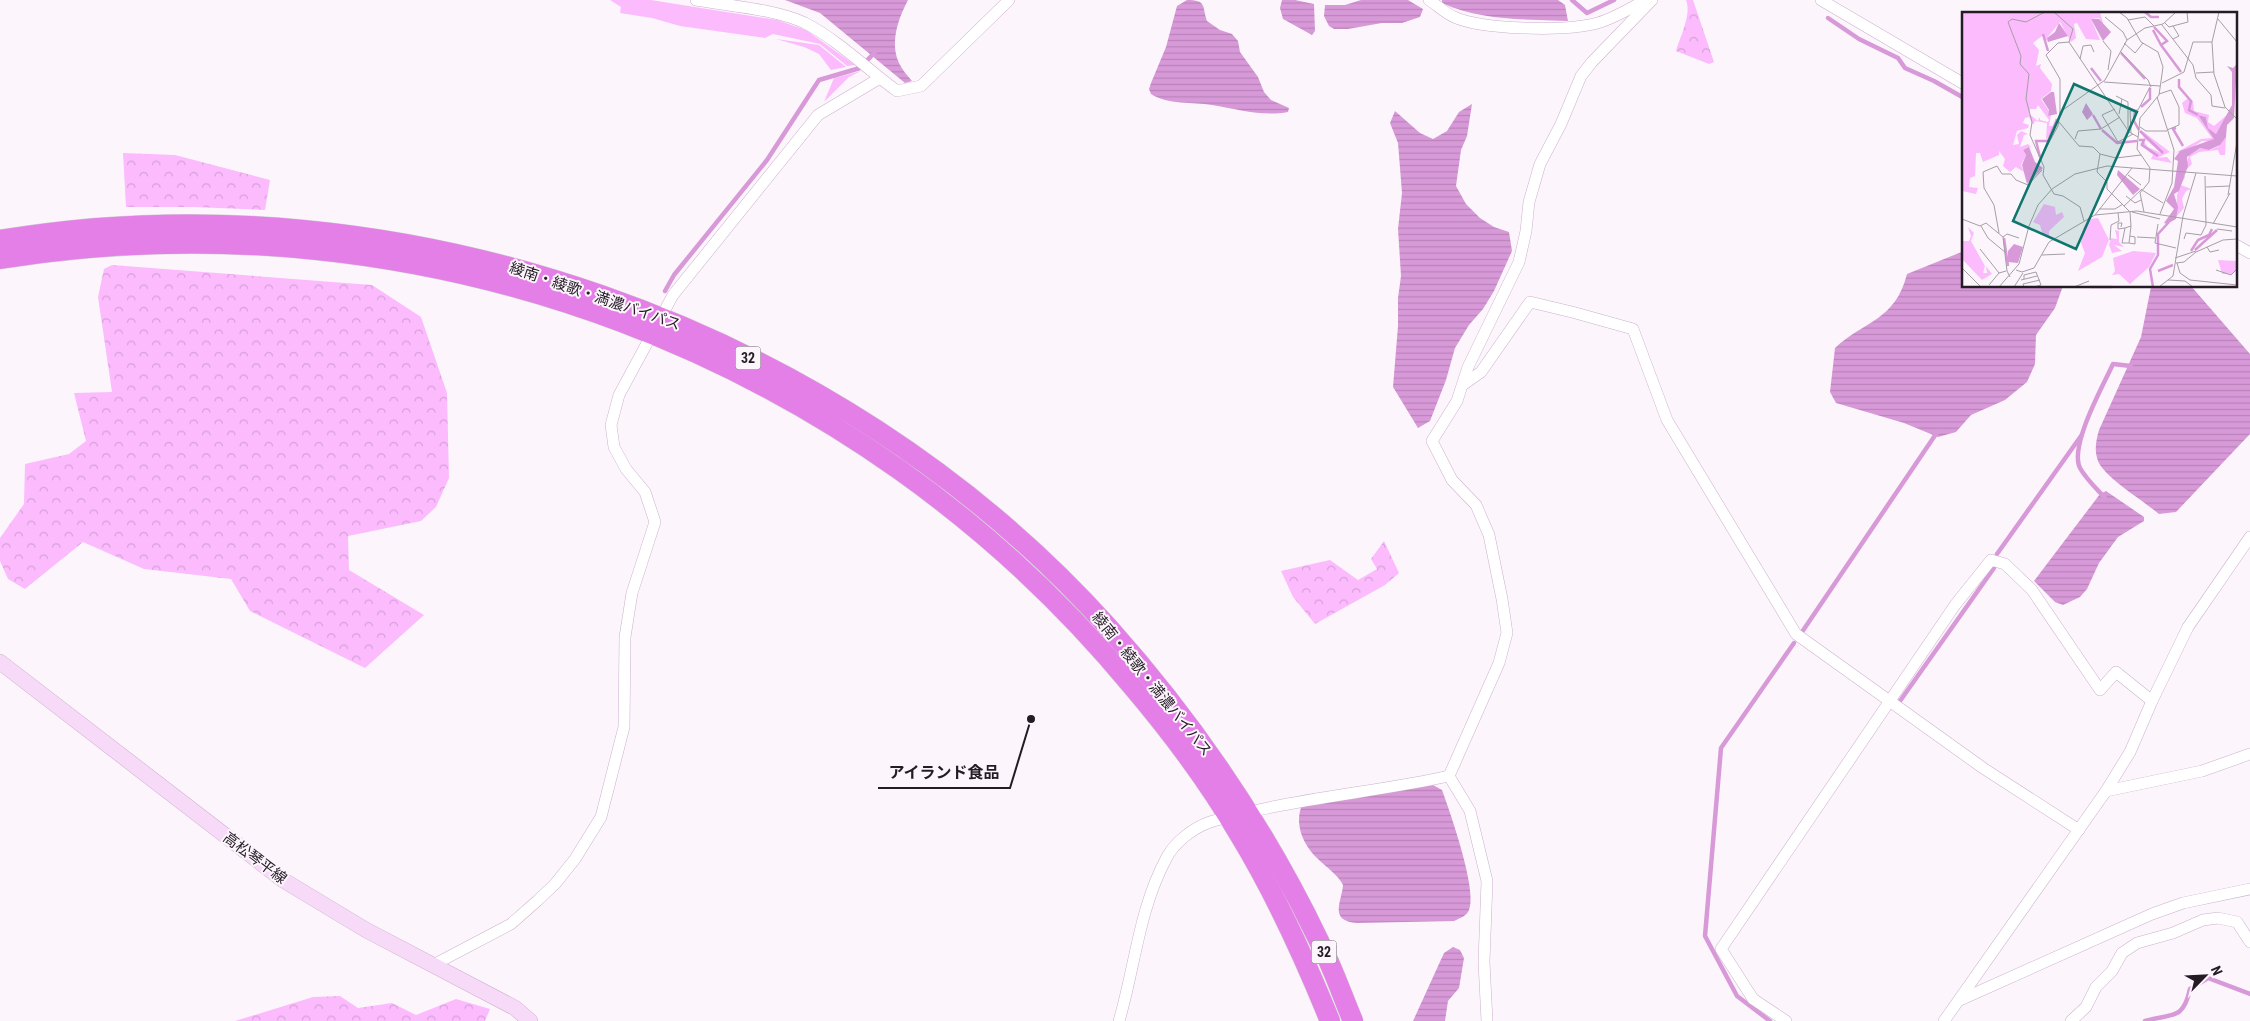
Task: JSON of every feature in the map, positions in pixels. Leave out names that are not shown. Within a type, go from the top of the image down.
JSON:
[{"type":"highway","name":"綾南・綾歌・満濃バイパス","points":[[0,240],[30,235],[154,225],[255,226],[326,232],[412,245],[502,264],[559,281],[657,325],[768,368],[843,408],[890,439],[981,508],[1026,546],[1105,624],[1205,748],[1238,815],[1330,1021]]},
{"type":"highway","name":"綾南・綾歌・満濃バイパス","points":[[0,259],[30,254],[151,243],[252,245],[323,251],[418,265],[496,282],[553,299],[657,325]]},
{"type":"highway","name":"綾南・綾歌・満濃バイパス","points":[[1238,815],[1321,944],[1353,1021]]},
{"type":"main road","name":"高松琴平線","points":[[0,662],[283,880],[366,930],[435,964],[515,1008],[530,1021]]},
{"type":"street","points":[[696,0],[785,16],[805,24],[898,91],[921,86],[1009,0]]},
{"type":"street","points":[[1429,0],[1454,16],[1469,22],[1517,27],[1572,28],[1596,24],[1646,0]]},
{"type":"street","points":[[1449,776],[1499,663],[1507,633],[1489,534],[1476,505],[1452,480],[1432,441],[1457,402],[1468,367],[1520,262],[1529,202],[1540,164],[1561,124],[1581,76],[1592,62],[1652,0]]},
{"type":"street","points":[[1821,0],[1962,83]]},
{"type":"street","points":[[435,964],[511,924],[555,884],[575,859],[601,817],[624,727],[625,637],[632,592],[655,522],[645,492],[626,469],[614,447],[611,425],[619,395],[673,295],[818,115],[880,78]]},
{"type":"street","points":[[2238,246],[2250,253]]},
{"type":"street","points":[[1464,384],[1481,372],[1530,302],[1633,329],[1667,420],[1792,629],[1801,639],[1983,768],[2079,830]]},
{"type":"street","points":[[1944,1021],[2106,791],[2130,752],[2152,700],[2188,627],[2250,537]]},
{"type":"street","points":[[1786,1021],[1753,1000],[1721,949],[1955,605],[1991,560],[2004,564],[2032,590],[2100,690],[2116,672],[2152,700]]},
{"type":"street","points":[[2106,791],[2202,771],[2250,754]]},
{"type":"street","points":[[1119,1021],[1130,986],[1134,955],[1142,921],[1166,858],[1176,843],[1209,822],[1284,804],[1415,784],[1449,776]]},
{"type":"street","points":[[1449,776],[1470,811],[1487,881],[1484,962],[1487,1021]]},
{"type":"street","points":[[1958,1001],[2152,914],[2183,903],[2250,889]]},
{"type":"street","points":[[2071,1021],[2086,1007],[2096,987],[2112,971],[2122,953],[2137,944],[2173,934],[2203,920],[2218,918],[2237,922],[2250,942]]},
{"type":"green space","points":[[610,0],[651,0],[777,20],[806,30],[855,65],[847,66],[820,44],[773,34],[765,38],[680,26],[652,18],[620,13],[621,7]]},
{"type":"green space","points":[[1686,0],[1693,0],[1714,62],[1709,64],[1676,51],[1687,19]]},
{"type":"green space","points":[[776,39],[819,45],[846,67],[831,70],[819,54],[804,47]]},
{"type":"green space","points":[[861,71],[849,77],[824,102],[834,78]]},
{"type":"green space","points":[[123,153],[175,155],[270,180],[265,210],[126,207]]},
{"type":"green space","points":[[112,265],[372,285],[421,317],[447,393],[449,478],[436,507],[421,521],[348,536],[349,570],[424,615],[365,668],[250,611],[231,579],[144,569],[83,542],[25,589],[8,579],[0,561],[0,538],[24,504],[25,464],[69,454],[86,441],[74,393],[112,392],[98,297],[104,269]]},
{"type":"green space","points":[[1384,541],[1399,573],[1385,585],[1315,624],[1293,597],[1281,571],[1330,560],[1358,580],[1377,569],[1371,559]]},
{"type":"green space","points":[[340,996],[358,1008],[392,1003],[416,1015],[456,999],[490,1009],[485,1021],[235,1021],[313,997]]},
{"type":"shaded area","points":[[785,0],[908,0],[898,23],[895,49],[900,65],[912,81],[905,83],[820,13]]},
{"type":"shaded area","points":[[1187,0],[1201,3],[1207,21],[1220,30],[1232,34],[1238,41],[1240,52],[1258,77],[1264,92],[1271,100],[1289,108],[1288,112],[1269,114],[1212,105],[1172,102],[1151,94],[1149,89],[1166,47],[1177,6]]},
{"type":"shaded area","points":[[1282,0],[1295,0],[1314,4],[1315,31],[1312,35],[1283,19],[1280,8]]},
{"type":"shaded area","points":[[1361,0],[1408,0],[1423,9],[1420,17],[1402,23],[1382,23],[1348,29],[1334,29],[1329,26],[1324,16],[1325,5],[1345,5]]},
{"type":"shaded area","points":[[1442,0],[1558,0],[1565,5],[1568,21],[1488,16],[1457,9],[1442,3]]},
{"type":"shaded area","points":[[1472,104],[1467,136],[1461,150],[1456,186],[1466,204],[1480,218],[1494,227],[1509,232],[1512,251],[1494,291],[1455,348],[1446,380],[1430,421],[1418,428],[1393,387],[1401,276],[1398,229],[1402,193],[1398,143],[1390,123],[1395,111],[1420,133],[1433,139],[1447,131],[1459,112]]},
{"type":"shaded area","points":[[1962,252],[1962,288],[2062,288],[2055,308],[2036,335],[2035,364],[2027,382],[2005,400],[1971,415],[1956,432],[1938,437],[1904,423],[1836,403],[1830,392],[1835,348],[1887,311],[1902,290],[1907,274]]},
{"type":"shaded area","points":[[2151,288],[2193,288],[2250,354],[2250,434],[2176,512],[2159,514],[2108,475],[2097,457],[2096,442],[2099,430],[2141,337]]},
{"type":"shaded area","points":[[2106,491],[2144,517],[2144,521],[2118,537],[2099,563],[2087,589],[2080,597],[2063,605],[2055,602],[2034,581],[2100,494]]},
{"type":"shaded area","points":[[1433,785],[1442,790],[1467,869],[1471,900],[1467,914],[1454,921],[1357,923],[1342,918],[1339,904],[1343,885],[1304,841],[1299,819],[1302,805]]},
{"type":"shaded area","points":[[1453,947],[1460,950],[1464,958],[1459,988],[1448,1001],[1445,1021],[1413,1021],[1444,953]]},
{"type":"waterway","points":[[1572,0],[1587,13],[1614,0]]},
{"type":"waterway","points":[[1828,18],[1859,39],[1898,58],[1905,68],[1934,81],[1962,97]]},
{"type":"waterway","points":[[665,291],[674,275],[767,160],[819,80],[860,68],[875,52]]},
{"type":"waterway","points":[[2105,498],[2088,480],[2080,468],[2078,458],[2079,446],[2095,401],[2113,364],[2131,366]]},
{"type":"waterway","points":[[1802,632],[1938,431]]},
{"type":"waterway","points":[[1997,554],[2081,436]]},
{"type":"waterway","points":[[1900,701],[1994,568]]},
{"type":"waterway","points":[[1770,1021],[1737,996],[1705,936],[1721,748],[1794,643]]},
{"type":"waterway","points":[[2145,1021],[2169,1016],[2180,1011],[2184,1006],[2190,989],[2208,978],[2250,994]]},
{"type":"place","name":"アイランド食品","points":[[1031,719]]}]
